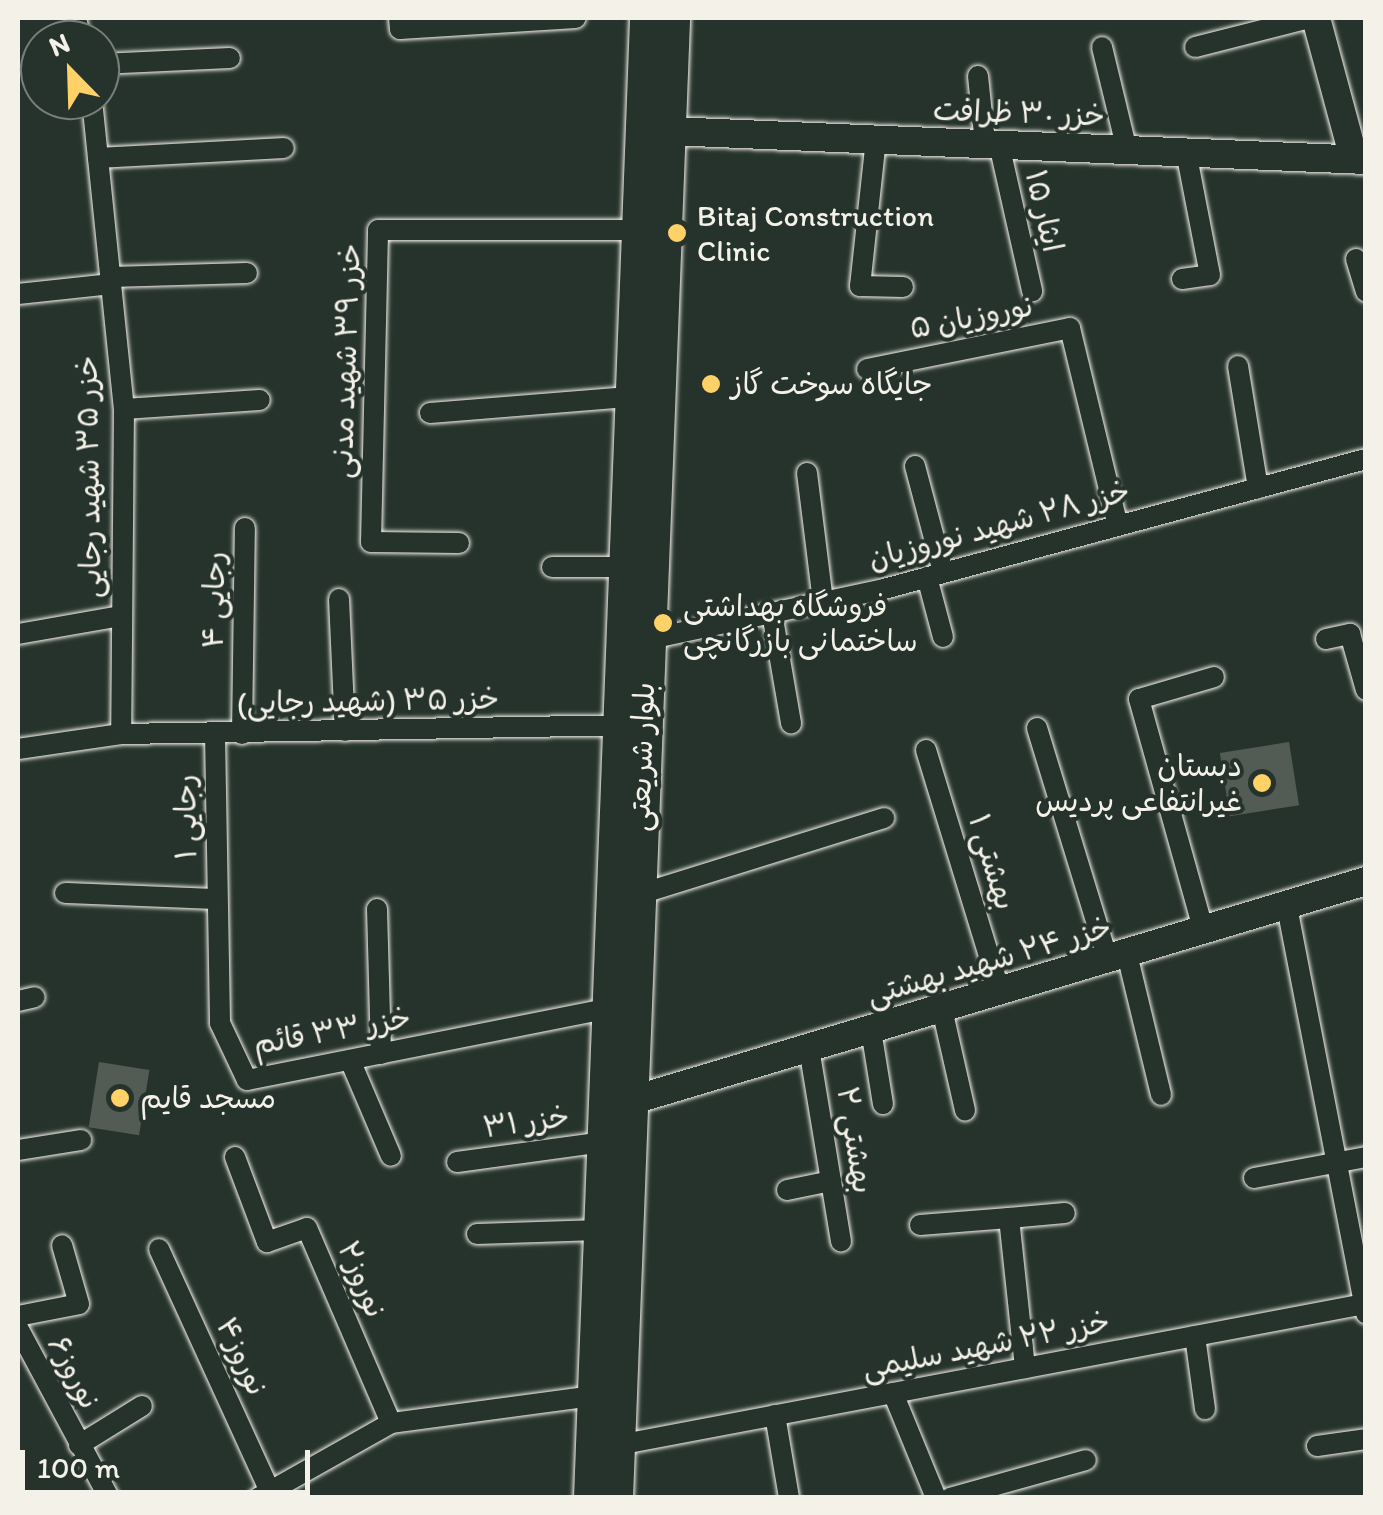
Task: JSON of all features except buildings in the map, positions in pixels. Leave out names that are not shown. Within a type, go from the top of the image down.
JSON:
[{"type":"main road","name":"بلوار شریعتی","points":[[590,1498],[646,18]]},
{"type":"main road","name":"بلوار شریعتی","points":[[616,1498],[646,640],[674,18]]},
{"type":"street","points":[[399,18],[400,29],[576,18]]},
{"type":"street","points":[[1195,47],[1313,18],[1360,160]]},
{"type":"street","points":[[1102,47],[1127,150]]},
{"type":"street","points":[[120,63],[230,58]]},
{"type":"street","name":"ایثار ۱۵","points":[[978,76],[1032,291]]},
{"type":"street","name":"خزر ۳۵ شهید رجایی","points":[[94,120],[124,409],[121,734]]},
{"type":"street","name":"خزر ۳۰ ظرافت","points":[[669,131],[1360,160]]},
{"type":"street","points":[[876,139],[860,286],[903,287]]},
{"type":"street","points":[[98,158],[284,148]]},
{"type":"street","points":[[1182,279],[1210,275],[1186,152]]},
{"type":"street","name":"خزر ۳۹ شهید مدنی","points":[[459,542],[370,542],[378,230],[637,230]]},
{"type":"street","points":[[1356,258],[1366,292]]},
{"type":"street","points":[[18,294],[111,281],[247,273]]},
{"type":"street","name":"نوروزیان ۵","points":[[867,369],[1070,328],[1117,522]]},
{"type":"street","points":[[1238,366],[1258,488]]},
{"type":"street","points":[[430,413],[630,397]]},
{"type":"street","points":[[124,409],[260,400]]},
{"type":"street","name":"خزر ۲۸ شهید نوروزیان","points":[[646,640],[935,574],[1366,458]]},
{"type":"street","points":[[916,466],[943,638]]},
{"type":"street","points":[[806,473],[823,602]]},
{"type":"street","name":"رجایی ۴","points":[[242,734],[245,528]]},
{"type":"street","points":[[552,567],[623,567]]},
{"type":"street","points":[[339,600],[345,732]]},
{"type":"street","points":[[772,613],[792,723]]},
{"type":"street","points":[[18,634],[121,616]]},
{"type":"street","points":[[1326,638],[1350,634],[1366,690]]},
{"type":"street","points":[[1204,932],[1140,699],[1214,677]]},
{"type":"street","name":"خزر ۳۵ (شهید رجایی)","points":[[18,749],[121,734],[617,725]]},
{"type":"street","points":[[1037,728],[1162,1095]]},
{"type":"street","name":"رجایی ۱","points":[[214,734],[217,900]]},
{"type":"street","name":"بهشتی ۱","points":[[926,750],[1000,992]]},
{"type":"street","points":[[637,896],[884,818]]},
{"type":"street","name":"خزر ۲۴ شهید بهشتی","points":[[630,1100],[1204,932],[1366,880]]},
{"type":"street","points":[[65,893],[217,900]]},
{"type":"street","name":"خزر ۳۳ قائم","points":[[217,900],[220,1022],[247,1080],[608,1009]]},
{"type":"street","points":[[1287,907],[1366,1313]]},
{"type":"street","points":[[377,909],[381,1054]]},
{"type":"street","points":[[942,1009],[966,1110]]},
{"type":"street","points":[[871,1030],[882,1104]]},
{"type":"street","name":"بهشتی ۲","points":[[810,1048],[840,1241]]},
{"type":"street","points":[[350,1060],[391,1156]]},
{"type":"street","points":[[18,1150],[81,1140]]},
{"type":"street","name":"خزر ۳۱","points":[[457,1162],[602,1142]]},
{"type":"street","points":[[1254,1178],[1340,1167],[1366,1156]]},
{"type":"street","name":"نوروز۲","points":[[234,1157],[267,1242],[307,1228],[391,1423]]},
{"type":"street","points":[[787,1190],[831,1181]]},
{"type":"street","points":[[920,1224],[1065,1213]]},
{"type":"street","points":[[1009,1218],[1025,1368]]},
{"type":"street","points":[[476,1234],[599,1230]]},
{"type":"street","points":[[18,1316],[79,1304],[62,1246]]},
{"type":"street","name":"نوروز۴","points":[[159,1248],[267,1495]]},
{"type":"street","name":"خزر ۲۲ شهید سلیمی","points":[[618,1445],[1364,1304]]},
{"type":"street","name":"نوروز۶","points":[[18,1328],[109,1498]]},
{"type":"street","points":[[1195,1336],[1204,1409]]},
{"type":"street","points":[[893,1393],[936,1498]]},
{"type":"street","points":[[267,1495],[391,1423],[594,1396]]},
{"type":"street","points":[[79,1445],[142,1406]]},
{"type":"street","points":[[775,1416],[789,1498]]},
{"type":"street","points":[[1318,1446],[1366,1439]]},
{"type":"street","points":[[950,1498],[1086,1460]]},
{"type":"place","name":"Bitaj Construction Clinic","points":[[677,233]]},
{"type":"place","name":"جایگاه سوخت گاز","points":[[711,384]]},
{"type":"place","name":"فروشگاه بهداشتی ساختمانی بازرگانچی","points":[[663,623]]},
{"type":"place","name":"دبستان غیرانتفاعی پردیس","points":[[1262,783]]},
{"type":"place","name":"مسجد قایم","points":[[120,1098]]}]
